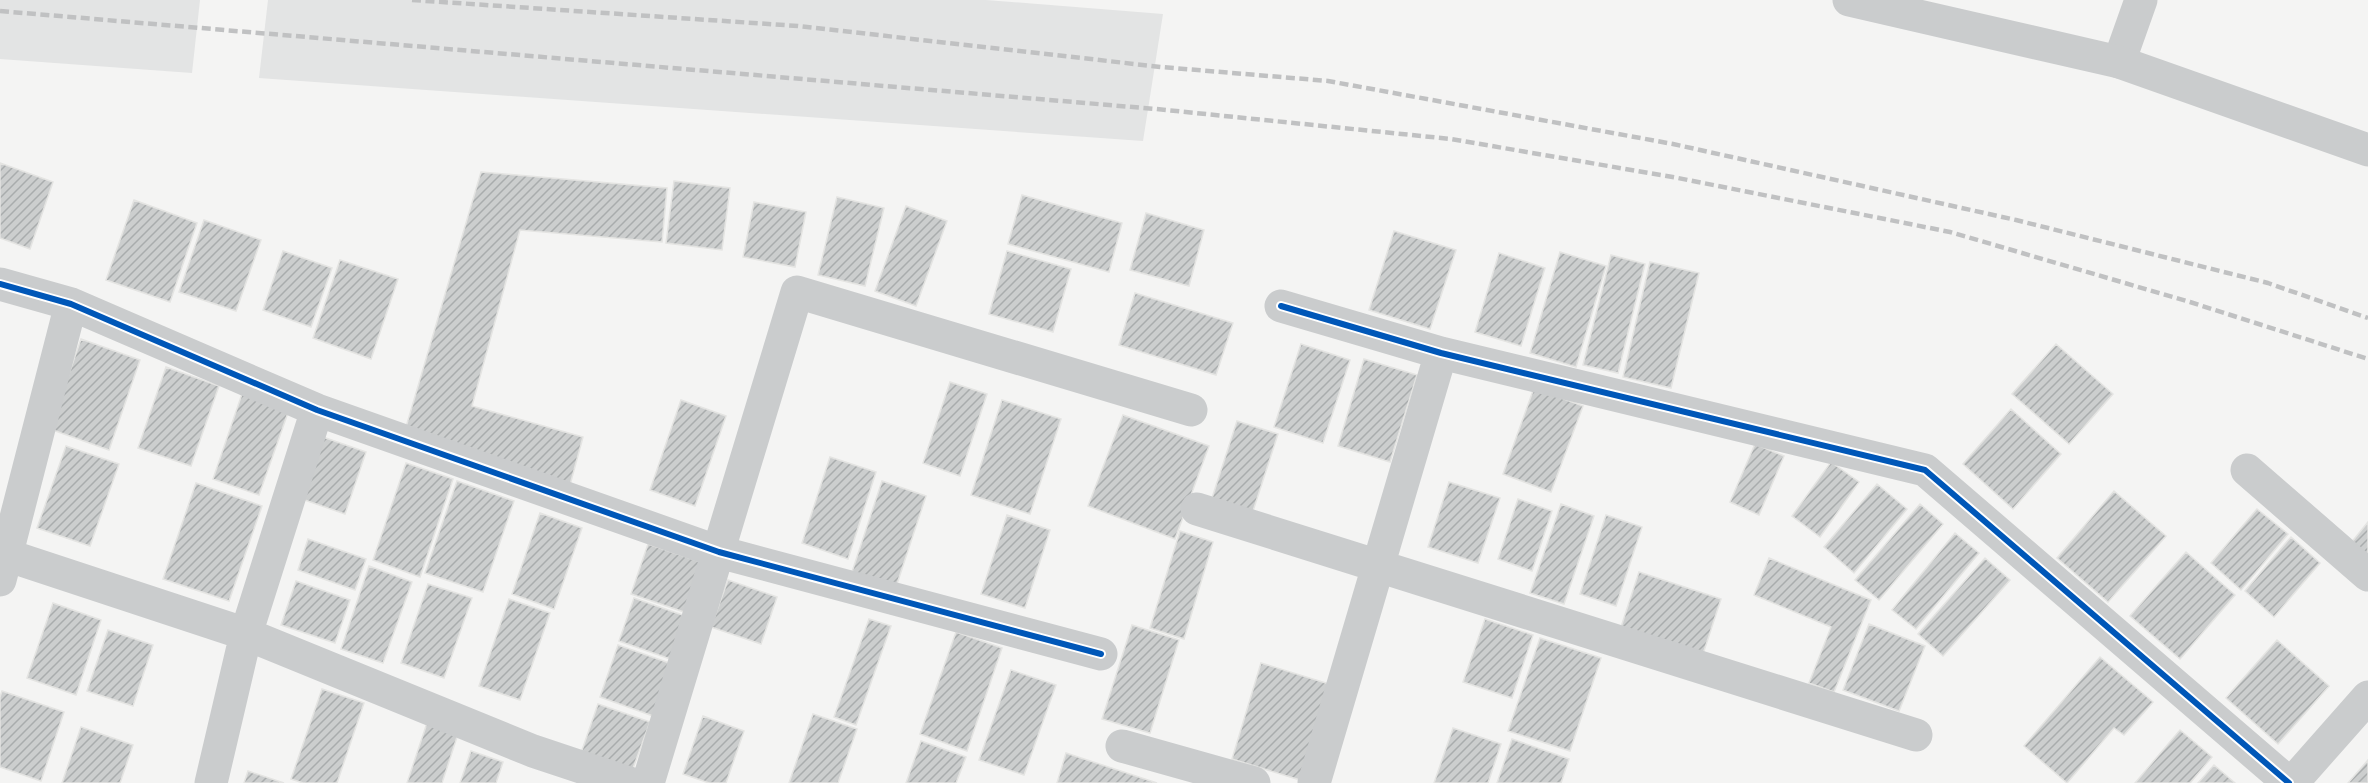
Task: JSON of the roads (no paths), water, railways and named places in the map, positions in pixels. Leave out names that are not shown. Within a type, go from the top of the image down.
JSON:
[{"type":"street","points":[[1849,0],[2119,62],[2368,150]]},
{"type":"street","points":[[2119,62],[2141,0]]},
{"type":"street","points":[[0,284],[71,304],[317,410],[719,552],[1101,654]]},
{"type":"street","points":[[648,783],[797,292],[1191,410]]},
{"type":"street","points":[[71,304],[3,562],[246,634],[533,751],[629,783]]},
{"type":"street","points":[[1281,306],[1441,353],[1925,470],[2291,783],[2368,697]]},
{"type":"street","points":[[1314,783],[1441,353]]},
{"type":"street","points":[[211,783],[246,634],[317,410]]},
{"type":"street","points":[[2247,470],[2368,575]]},
{"type":"street","points":[[1197,509],[1916,735]]},
{"type":"street","points":[[1122,746],[1254,783]]},
{"type":"railway","points":[[412,0],[798,26],[1161,67],[1328,81],[1673,144],[2016,220],[2268,283],[2368,318]]},
{"type":"railway","points":[[0,11],[1156,109],[1451,139],[1678,178],[1950,232],[2190,302],[2368,359]]}]
